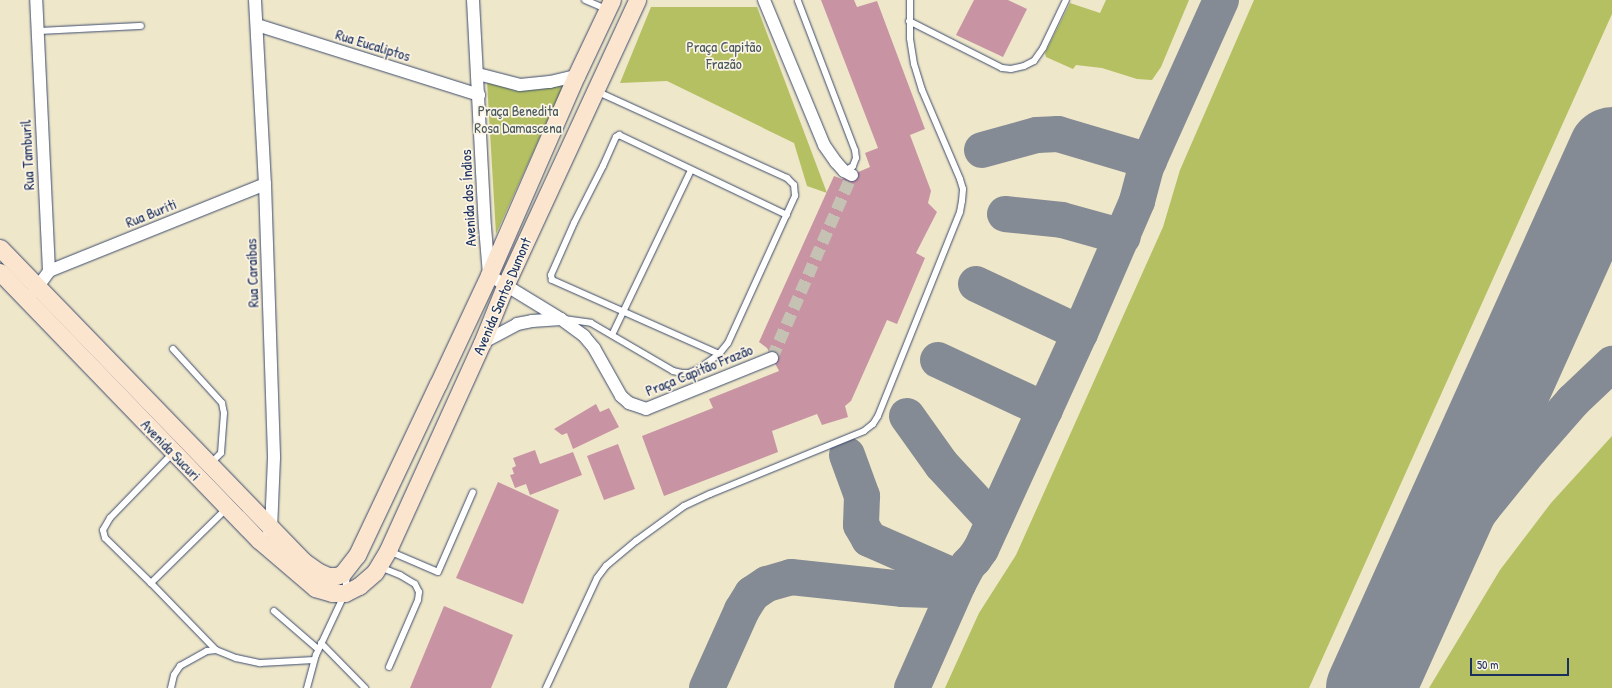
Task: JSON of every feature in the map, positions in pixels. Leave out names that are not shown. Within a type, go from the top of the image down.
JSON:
[{"type":"main road","name":"Avenida Santos Dumont","points":[[352,590],[375,572],[388,550],[482,343],[505,286],[636,0]]},
{"type":"main road","name":"Avenida Santos Dumont","points":[[347,570],[357,555],[489,275],[576,76],[610,5]]},
{"type":"main road","name":"Avenida Sucuri","points":[[0,248],[38,287],[179,446],[209,466],[233,502]]},
{"type":"main road","name":"Avenida Sucuri","points":[[0,272],[26,300],[179,446],[315,588],[332,593],[352,590]]},
{"type":"main road","points":[[438,384],[459,394]]},
{"type":"main road","points":[[373,519],[383,527],[397,530]]},
{"type":"main road","name":"Avenida Sucuri","points":[[265,535],[319,572],[336,576],[347,570]]},
{"type":"street","name":"Rua Tamburil","points":[[36,0],[48,271]]},
{"type":"street","name":"Rua Caraíbas","points":[[255,0],[265,184],[274,458],[265,535]]},
{"type":"street","name":"Avenida dos Índios","points":[[473,0],[485,227],[489,275]]},
{"type":"street","points":[[764,0],[824,145],[848,173]]},
{"type":"street","name":"Rua Eucaliptos","points":[[257,25],[479,95]]},
{"type":"street","points":[[478,74],[520,85],[550,82],[576,76]]},
{"type":"street","name":"Rua Buriti","points":[[48,271],[265,184]]},
{"type":"street","points":[[26,300],[38,287],[48,271]]},
{"type":"street","name":"Praça Capitão Frazão","points":[[489,275],[561,319],[584,336],[594,348],[621,396],[629,403],[646,409],[772,358]]},
{"type":"street","points":[[482,343],[518,324],[532,320],[561,319]]},
{"type":"lane","points":[[585,0],[610,5]]},
{"type":"lane","points":[[546,688],[597,578],[606,566],[624,551],[684,506],[864,431],[873,424],[878,416],[960,212],[963,189],[922,90],[914,64],[910,21],[910,0]]},
{"type":"lane","points":[[910,21],[1002,68],[1011,70],[1034,61],[1043,48],[1066,0]]},
{"type":"lane","points":[[798,1],[855,150],[856,158],[848,173]]},
{"type":"lane","points":[[37,31],[141,26]]},
{"type":"lane","points":[[561,319],[591,323],[664,367],[682,373],[689,373],[700,368],[719,354],[728,343],[795,196],[794,185],[787,178],[595,90]]},
{"type":"lane","points":[[719,354],[552,280],[551,275],[574,223],[617,135],[787,215]]},
{"type":"lane","points":[[612,335],[691,170]]},
{"type":"lane","points":[[173,349],[222,402],[224,413],[221,453],[209,466]]},
{"type":"lane","points":[[179,446],[110,518],[103,530],[104,538],[151,583],[216,650],[236,658],[260,663],[314,660]]},
{"type":"lane","points":[[388,550],[438,572],[474,492]]},
{"type":"lane","points":[[151,583],[233,502]]},
{"type":"lane","points":[[379,567],[400,575],[415,584],[420,592],[390,667]]},
{"type":"lane","points":[[308,688],[314,660],[320,646],[352,590],[347,570]]},
{"type":"lane","points":[[274,611],[320,646],[365,688]]},
{"type":"lane","points":[[171,688],[174,675],[180,666],[207,651],[216,650]]},
{"type":"green space","points":[[1106,0],[1189,0],[1161,67],[1152,80],[1137,79],[1102,68],[1076,65],[1073,69],[1046,57],[1045,53],[1070,3],[1100,13]]},
{"type":"green space","points":[[1254,0],[1612,0],[1612,14],[1309,688],[945,688],[979,613],[1016,555],[1163,227],[1180,170]]},
{"type":"green space","name":"Praça Capitão Frazão","points":[[651,7],[757,7],[827,193],[807,186],[794,143],[667,81],[620,83]]},
{"type":"green space","name":"Praça Benedita Rosa Damascena","points":[[487,81],[516,91],[541,89],[564,84],[496,234]]},
{"type":"green space","points":[[1612,436],[1612,688],[1429,688],[1500,570],[1551,503]]},
{"type":"building","points":[[821,0],[854,0],[857,7],[877,1],[925,129],[910,135],[931,191],[928,203],[937,212],[916,253],[925,258],[897,324],[887,320],[851,401],[845,406],[848,417],[822,425],[817,414],[772,431],[778,452],[664,496],[642,436],[713,408],[709,399],[779,371],[767,348],[759,342],[834,176],[842,179],[870,167],[865,153],[878,148]]},
{"type":"building","points":[[974,0],[1008,0],[1027,9],[1003,57],[956,35]]},
{"type":"building","points":[[596,404],[600,412],[609,408],[619,427],[573,449],[567,433],[562,435],[554,429]]},
{"type":"building","points":[[618,444],[635,489],[604,500],[587,456]]},
{"type":"building","points":[[535,450],[540,464],[573,452],[582,475],[530,495],[526,484],[515,488],[510,475],[514,474],[512,468],[516,466],[513,458]]},
{"type":"building","points":[[498,482],[559,510],[523,604],[456,578]]},
{"type":"building","points":[[444,606],[513,635],[491,688],[410,688]]},
{"type":"taxiway","points":[[912,688],[958,584],[968,565],[981,549],[1080,333],[1137,201],[1146,167],[1221,0]]},
{"type":"taxiway","points":[[982,150],[1037,135],[1058,134],[1149,161]]},
{"type":"taxiway","points":[[1005,214],[1062,220],[1123,237]]},
{"type":"taxiway","points":[[976,284],[1080,333]]},
{"type":"taxiway","points":[[938,360],[1045,410]]},
{"type":"taxiway","points":[[1400,621],[1483,508],[1530,450],[1573,401],[1612,364]]},
{"type":"taxiway","points":[[907,416],[942,465],[994,521]]},
{"type":"taxiway","points":[[847,455],[862,496],[861,525],[869,539],[960,579]]},
{"type":"taxiway","points":[[707,688],[742,610],[752,594],[767,584],[791,577],[903,589],[940,590],[958,584]]},
{"type":"runway","points":[[1370,688],[1612,151]]},
{"type":"tunnel","points":[[772,358],[852,175]]}]
